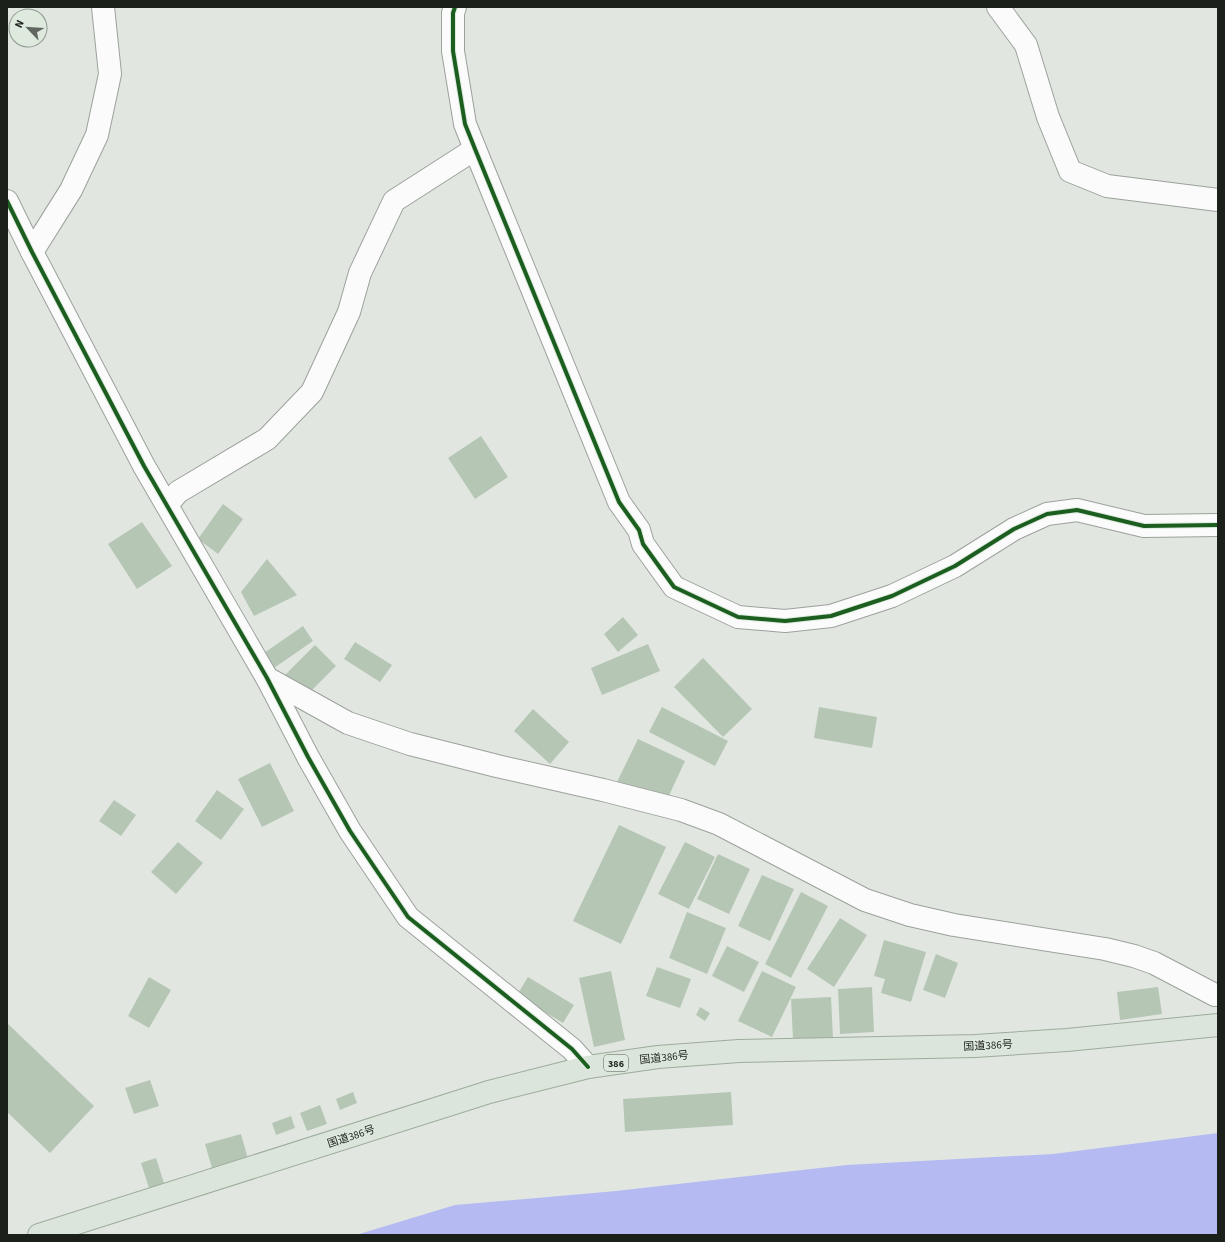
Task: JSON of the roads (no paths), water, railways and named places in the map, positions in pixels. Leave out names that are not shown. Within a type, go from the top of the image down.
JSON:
[{"type":"highway","name":"国道386号","points":[[39,1235],[489,1092],[588,1067],[658,1057],[739,1051],[975,1046],[1067,1040],[1218,1025]]},
{"type":"street","points":[[32,252],[71,190],[97,135],[110,74],[103,7]]},
{"type":"street","points":[[455,7],[453,13],[453,52],[466,124],[475,149],[619,502],[639,530],[643,544],[674,587],[738,617],[785,621],[831,616],[899,593],[955,566],[1014,529],[1047,514],[1077,510],[1144,526],[1218,525]]},
{"type":"street","points":[[998,7],[1026,45],[1048,117],[1070,171],[1107,186],[1218,200]]},
{"type":"street","points":[[167,505],[178,492],[267,439],[312,392],[349,312],[360,273],[394,202],[475,149]]},
{"type":"street","points":[[7,201],[32,252],[144,466],[267,678],[308,757],[350,831],[408,917],[572,1049],[588,1067]]},
{"type":"street","points":[[267,678],[348,723],[410,744],[680,810],[719,824],[865,900],[910,915],[954,925],[1105,949],[1134,956],[1154,963],[1215,995],[1218,995]]},
{"type":"water","points":[[1218,1133],[1218,1235],[356,1235],[455,1205],[616,1191],[847,1165],[1053,1154]]}]
